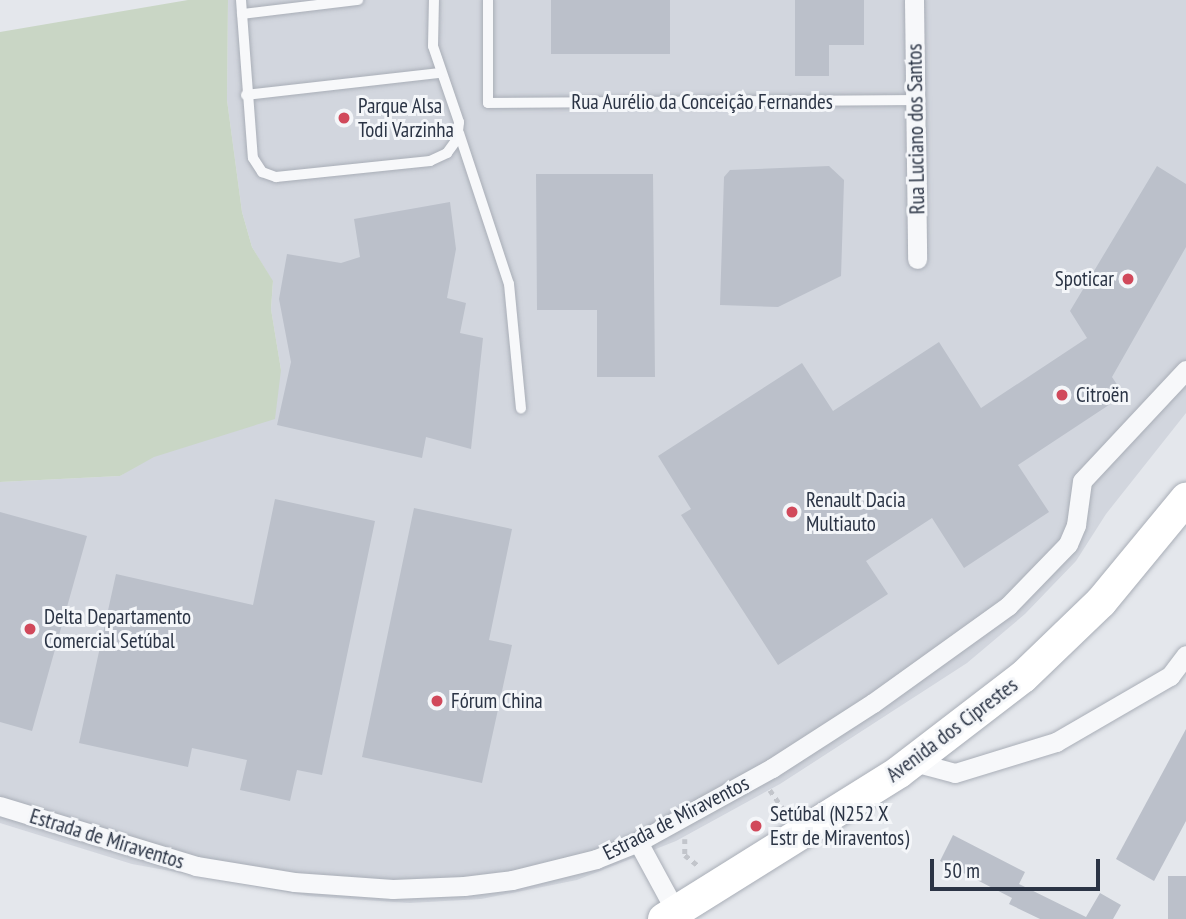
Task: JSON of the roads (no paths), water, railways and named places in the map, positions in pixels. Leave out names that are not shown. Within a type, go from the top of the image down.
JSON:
[{"type":"main road","name":"Avenida dos Ciprestes","points":[[670,915],[914,762],[1023,677],[1091,612],[1186,499]]},
{"type":"street","name":"Rua Luciano dos Santos","points":[[914,0],[918,259]]},
{"type":"street","name":"Estrada de Miraventos","points":[[0,806],[196,866],[342,886],[393,889],[512,880],[567,869],[638,842],[690,815],[873,703],[1008,606],[1068,544],[1076,525],[1082,481],[1186,370]]},
{"type":"street","points":[[914,762],[955,773],[1056,742],[1170,676],[1186,655]]},
{"type":"street","points":[[638,842],[670,915]]},
{"type":"lane","points":[[241,0],[246,95],[253,158],[262,172],[276,177],[438,159],[459,133]]},
{"type":"lane","points":[[242,15],[358,0]]},
{"type":"lane","points":[[434,0],[433,46],[440,73],[509,284],[521,408]]},
{"type":"lane","name":"Rua Aurélio da Conceição Fernandes","points":[[488,0],[488,103],[916,100]]},
{"type":"lane","points":[[246,95],[440,73]]},
{"type":"place","name":"Parque Alsa Todi Varzinha","points":[[344,118]]},
{"type":"place","name":"Spoticar","points":[[1128,279]]},
{"type":"place","name":"Citroën","points":[[1062,395]]},
{"type":"place","name":"Renault Dacia Multiauto","points":[[792,512]]},
{"type":"place","name":"Delta Departamento Comercial Setúbal","points":[[30,629]]},
{"type":"place","name":"Fórum China","points":[[437,701]]},
{"type":"place","name":"Setúbal (N252 X Estr de Miraventos)","points":[[756,826]]}]
